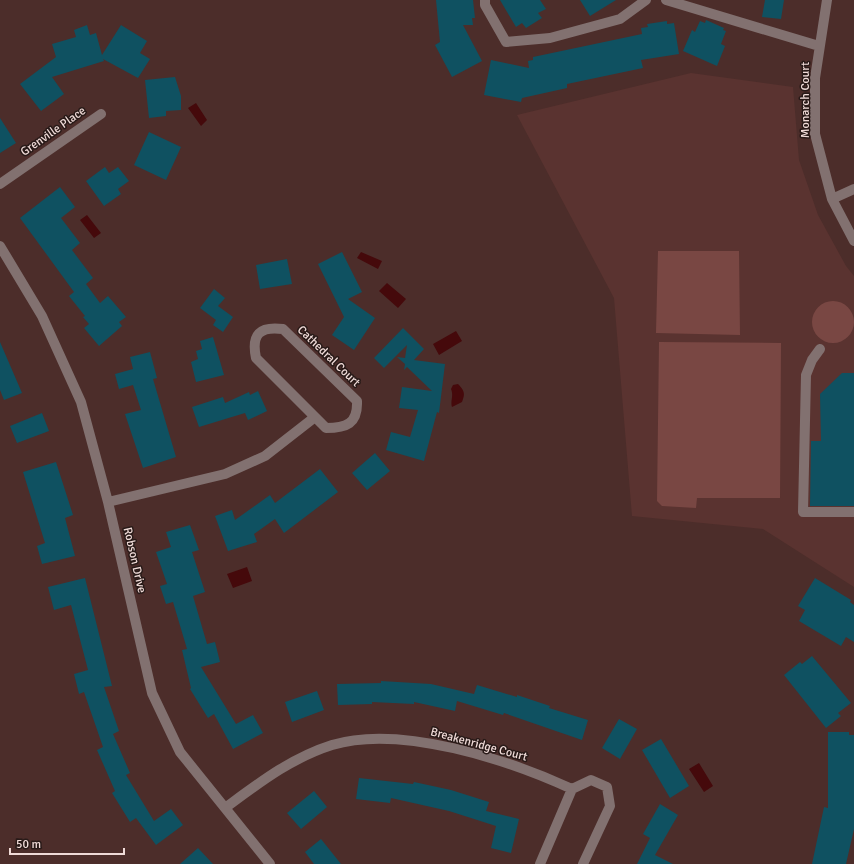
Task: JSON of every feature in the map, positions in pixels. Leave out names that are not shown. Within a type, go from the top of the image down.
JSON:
[{"type":"street","points":[[485,0],[485,5],[506,42],[550,38],[620,19],[646,0]]},
{"type":"street","points":[[666,0],[819,46]]},
{"type":"street","name":"Monarch Court","points":[[827,0],[815,78],[815,134],[832,199],[854,241]]},
{"type":"street","name":"Grenville Place","points":[[0,184],[101,114]]},
{"type":"street","points":[[832,199],[854,188]]},
{"type":"street","name":"Robson Drive","points":[[0,246],[42,316],[81,402],[108,502],[152,693],[180,752],[270,864]]},
{"type":"street","name":"Cathedral Court","points":[[270,327],[283,329],[357,401],[358,412],[352,421],[342,428],[326,428],[315,418],[256,358],[253,344],[259,333],[270,327]]},
{"type":"street","points":[[820,349],[812,360],[806,375],[803,512],[854,512]]},
{"type":"street","points":[[108,502],[225,474],[265,456],[315,418]]},
{"type":"street","name":"Breakenridge Court","points":[[225,808],[271,774],[298,758],[333,745],[372,739],[426,742],[470,753],[542,775],[572,789]]},
{"type":"street","points":[[540,864],[572,789],[592,780],[607,787],[610,806],[583,864]]},
{"type":"shaded area","points":[[691,73],[793,87],[799,160],[818,215],[846,266],[854,276],[854,587],[763,529],[632,516],[614,298],[517,115]]},
{"type":"shaded area","points":[[196,103],[207,120],[201,126],[188,108]]},
{"type":"shaded area","points":[[87,215],[101,233],[94,238],[80,220]]},
{"type":"shaded area","points":[[658,251],[739,251],[740,335],[656,333]]},
{"type":"shaded area","points":[[361,252],[382,261],[378,269],[357,258]]},
{"type":"shaded area","points":[[387,283],[406,299],[398,308],[379,291]]},
{"type":"shaded area","points":[[829,301],[837,301],[845,304],[851,310],[854,322],[851,334],[845,340],[837,343],[829,343],[821,340],[815,334],[812,326],[812,318],[815,310],[821,304]]},
{"type":"shaded area","points":[[456,331],[462,341],[439,355],[433,344]]},
{"type":"shaded area","points":[[659,342],[781,343],[780,498],[697,498],[696,508],[662,506],[657,501]]},
{"type":"shaded area","points":[[458,384],[464,393],[464,397],[462,402],[452,407],[451,389],[453,385]]},
{"type":"shaded area","points":[[247,567],[252,581],[233,588],[227,574]]},
{"type":"shaded area","points":[[699,763],[713,786],[704,792],[689,769]]},
{"type":"building","points":[[436,0],[473,0],[475,18],[472,18],[473,25],[463,25],[482,61],[452,77],[435,45],[440,42]]},
{"type":"building","points":[[500,0],[540,0],[546,9],[538,13],[542,18],[526,28],[522,23],[516,27]]},
{"type":"building","points":[[580,0],[616,0],[590,16]]},
{"type":"building","points":[[765,0],[784,0],[781,19],[762,17]]},
{"type":"building","points":[[706,20],[724,28],[723,30],[726,31],[721,44],[725,46],[717,66],[683,51],[692,30],[695,32],[700,21],[705,23]]},
{"type":"building","points":[[667,21],[667,24],[674,23],[679,54],[641,60],[643,68],[567,84],[567,88],[522,98],[521,102],[484,95],[491,60],[529,68],[528,61],[533,60],[533,57],[642,34],[641,28],[648,27],[647,24]]},
{"type":"building","points":[[87,25],[90,35],[96,33],[102,55],[121,25],[147,41],[140,53],[150,59],[138,78],[103,59],[104,61],[52,77],[64,94],[41,111],[20,84],[56,57],[52,44],[76,37],[74,30]]},
{"type":"building","points":[[175,77],[181,96],[181,110],[166,111],[166,116],[149,118],[145,80]]},
{"type":"building","points":[[0,118],[16,143],[0,153]]},
{"type":"building","points":[[149,132],[181,147],[166,180],[134,165]]},
{"type":"building","points":[[105,167],[109,173],[118,167],[129,181],[118,189],[121,194],[104,206],[86,181]]},
{"type":"building","points":[[60,187],[75,207],[61,218],[80,243],[72,250],[93,278],[86,284],[100,303],[108,296],[126,317],[119,322],[122,326],[99,346],[84,328],[89,324],[83,317],[85,316],[69,296],[74,292],[20,218]]},
{"type":"building","points":[[342,252],[362,292],[348,299],[375,318],[354,350],[332,335],[344,317],[318,264]]},
{"type":"building","points":[[287,259],[292,284],[260,289],[256,265]]},
{"type":"building","points":[[214,289],[225,298],[218,306],[233,317],[223,332],[213,325],[216,320],[200,308]]},
{"type":"building","points":[[403,328],[424,349],[414,360],[445,364],[439,413],[437,412],[424,461],[386,450],[391,432],[410,437],[418,410],[399,408],[402,387],[432,391],[407,367],[404,370],[405,364],[397,357],[405,358],[407,345],[384,368],[374,358]]},
{"type":"building","points":[[213,337],[224,375],[196,382],[191,362],[198,359],[196,351],[202,349],[200,341]]},
{"type":"building","points":[[0,342],[22,393],[4,400],[0,390]]},
{"type":"building","points":[[150,352],[157,378],[153,379],[176,457],[143,468],[125,414],[141,410],[133,385],[119,389],[115,374],[133,369],[130,357]]},
{"type":"building","points":[[842,373],[854,373],[854,506],[810,506],[811,441],[821,441],[820,394]]},
{"type":"building","points":[[258,391],[267,411],[248,420],[245,413],[199,427],[192,407],[223,397],[225,403],[249,392],[250,395]]},
{"type":"building","points":[[42,413],[49,431],[17,443],[10,426]]},
{"type":"building","points":[[375,453],[390,471],[367,490],[352,473]]},
{"type":"building","points":[[56,462],[73,515],[65,518],[75,556],[42,564],[37,546],[45,543],[23,472]]},
{"type":"building","points":[[320,469],[338,492],[284,533],[275,519],[254,534],[257,542],[228,551],[215,516],[232,510],[235,520],[270,495],[275,503]]},
{"type":"building","points":[[190,525],[199,550],[192,552],[205,592],[193,596],[207,644],[215,642],[220,662],[201,667],[236,724],[253,715],[263,733],[233,749],[214,714],[208,718],[190,689],[182,650],[187,649],[173,602],[166,604],[160,586],[167,584],[156,552],[171,547],[166,532]]},
{"type":"building","points":[[85,578],[112,686],[104,687],[119,731],[113,734],[130,773],[126,775],[154,821],[171,809],[183,825],[156,845],[136,818],[130,822],[112,793],[115,791],[97,750],[103,747],[84,692],[79,694],[74,674],[88,670],[71,605],[54,610],[48,587]]},
{"type":"building","points":[[815,578],[851,600],[850,602],[854,605],[854,642],[846,637],[841,646],[799,621],[805,610],[798,606]]},
{"type":"building","points":[[812,656],[851,703],[838,713],[841,716],[826,728],[784,675],[800,662],[802,664]]},
{"type":"building","points":[[381,681],[431,684],[474,694],[477,685],[517,697],[517,695],[550,706],[549,708],[588,720],[582,740],[504,713],[503,715],[457,701],[455,711],[414,702],[414,704],[372,702],[372,704],[338,705],[337,684],[381,683]]},
{"type":"building","points":[[317,691],[324,710],[292,722],[285,702]]},
{"type":"building","points":[[619,719],[637,729],[620,759],[602,748]]},
{"type":"building","points":[[828,732],[849,732],[849,735],[854,735],[854,829],[846,864],[812,864],[824,807],[828,808]]},
{"type":"building","points":[[661,739],[689,786],[670,798],[642,750]]},
{"type":"building","points":[[359,778],[413,784],[414,782],[451,790],[489,802],[486,811],[519,819],[511,853],[491,848],[496,826],[449,811],[391,798],[390,803],[356,799]]},
{"type":"building","points":[[314,791],[327,807],[301,829],[287,813]]},
{"type":"building","points":[[660,804],[678,815],[655,855],[673,864],[637,864],[650,838],[643,834]]},
{"type":"building","points":[[321,839],[341,864],[314,864],[305,852]]},
{"type":"building","points":[[198,848],[213,864],[180,864]]}]
